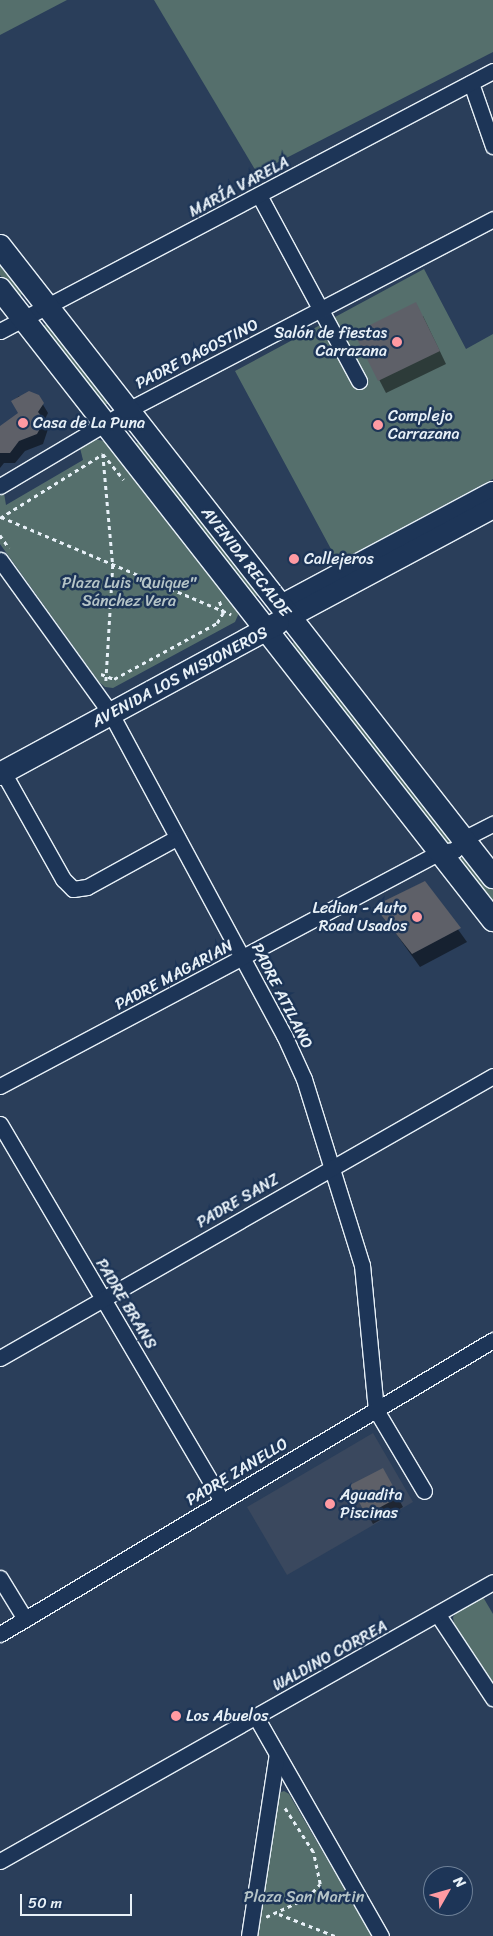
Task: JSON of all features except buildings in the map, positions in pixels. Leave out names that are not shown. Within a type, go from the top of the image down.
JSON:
[{"type":"main road","name":"AVENIDA RECALDE","points":[[0,246],[493,877]]},
{"type":"main road","name":"AVENIDA RECALDE","points":[[0,289],[493,920]]},
{"type":"main road","name":"AVENIDA LOS MISIONEROS","points":[[1,768],[106,708],[285,611]]},
{"type":"street","name":"MARÍA VARELA","points":[[0,331],[46,305],[260,196],[493,71]]},
{"type":"street","points":[[471,83],[493,146]]},
{"type":"street","points":[[260,196],[359,381]]},
{"type":"street","name":"PADRE DAGOSTINO","points":[[0,486],[128,410],[493,219]]},
{"type":"street","name":"AVENIDA LOS MISIONEROS","points":[[285,611],[493,492]]},
{"type":"street","name":"AVENIDA LOS MISIONEROS","points":[[285,611],[493,508]]},
{"type":"street","name":"PADRE ATILANO","points":[[6,556],[106,708],[284,1035],[304,1079],[362,1265],[376,1410],[424,1491]]},
{"type":"street","points":[[1,768],[62,879],[73,889],[87,887],[176,838]]},
{"type":"street","name":"PADRE MAGARIAN","points":[[0,1086],[243,959],[440,852],[455,850],[463,839],[493,824]]},
{"type":"street","name":"PADRE SANZ","points":[[0,1358],[493,1076]]},
{"type":"street","name":"PADRE BRANS","points":[[0,1124],[222,1501]]},
{"type":"street","name":"PADRE ZANELLO","points":[[0,1634],[493,1340]]},
{"type":"street","points":[[0,1578],[25,1619]]},
{"type":"street","name":"WALDINO CORREA","points":[[0,1862],[438,1615],[493,1582]]},
{"type":"street","points":[[438,1615],[493,1698]]},
{"type":"street","points":[[256,1717],[382,1936]]},
{"type":"street","points":[[250,1929],[277,1754]]},
{"type":"path","points":[[105,423],[103,454],[113,565],[106,708]]},
{"type":"path","points":[[103,454],[128,485]]},
{"type":"path","points":[[0,517],[103,454]]},
{"type":"path","points":[[0,517],[223,613],[262,624]]},
{"type":"path","points":[[0,535],[6,556]]},
{"type":"path","points":[[213,593],[223,613]]},
{"type":"path","points":[[98,672],[107,678],[114,679],[217,623],[223,613]]},
{"type":"path","points":[[250,1929],[307,1898],[320,1884],[313,1852],[286,1808],[271,1796]]},
{"type":"path","points":[[278,1914],[335,1936]]},
{"type":"shaded area","name":"Aguadita Piscinas","points":[[373,1433],[413,1502],[287,1575],[247,1507]]},
{"type":"green space","points":[[0,0],[67,0],[0,35]]},
{"type":"green space","points":[[154,0],[493,0],[493,52],[257,173]]},
{"type":"green space","points":[[0,259],[25,291],[18,298],[0,275]]},
{"type":"green space","name":"Complejo Carrazana","points":[[424,269],[466,349],[493,334],[493,479],[338,562],[235,371]]},
{"type":"green space","points":[[50,323],[111,403],[103,405],[42,326]]},
{"type":"green space","name":"Plaza Luis \"Quique\" Sánchez Vera","points":[[95,439],[108,442],[236,604],[239,613],[235,622],[113,688],[105,687],[99,682],[0,544],[0,496],[4,493],[6,505],[83,460],[80,448]]},
{"type":"green space","points":[[142,440],[260,593],[253,599],[133,445]]},
{"type":"green space","points":[[297,640],[454,844],[446,844],[288,646]]},
{"type":"green space","points":[[465,855],[493,890],[493,904],[458,860]]},
{"type":"green space","points":[[483,1597],[493,1614],[493,1683],[454,1624],[453,1617],[458,1611]]},
{"type":"green space","name":"Plaza San Martin","points":[[284,1791],[289,1794],[372,1936],[257,1936],[279,1793]]},
{"type":"place","name":"Salón de fiestas Carrazana","points":[[397,342]]},
{"type":"place","name":"Casa de La Puna","points":[[23,423]]},
{"type":"place","name":"Complejo Carrazana","points":[[378,425]]},
{"type":"place","name":"Callejeros","points":[[294,559]]},
{"type":"place","name":"Ledian - Auto Road Usados","points":[[417,917]]},
{"type":"place","name":"Aguadita Piscinas","points":[[330,1504]]},
{"type":"place","name":"Los Abuelos","points":[[176,1716]]}]
